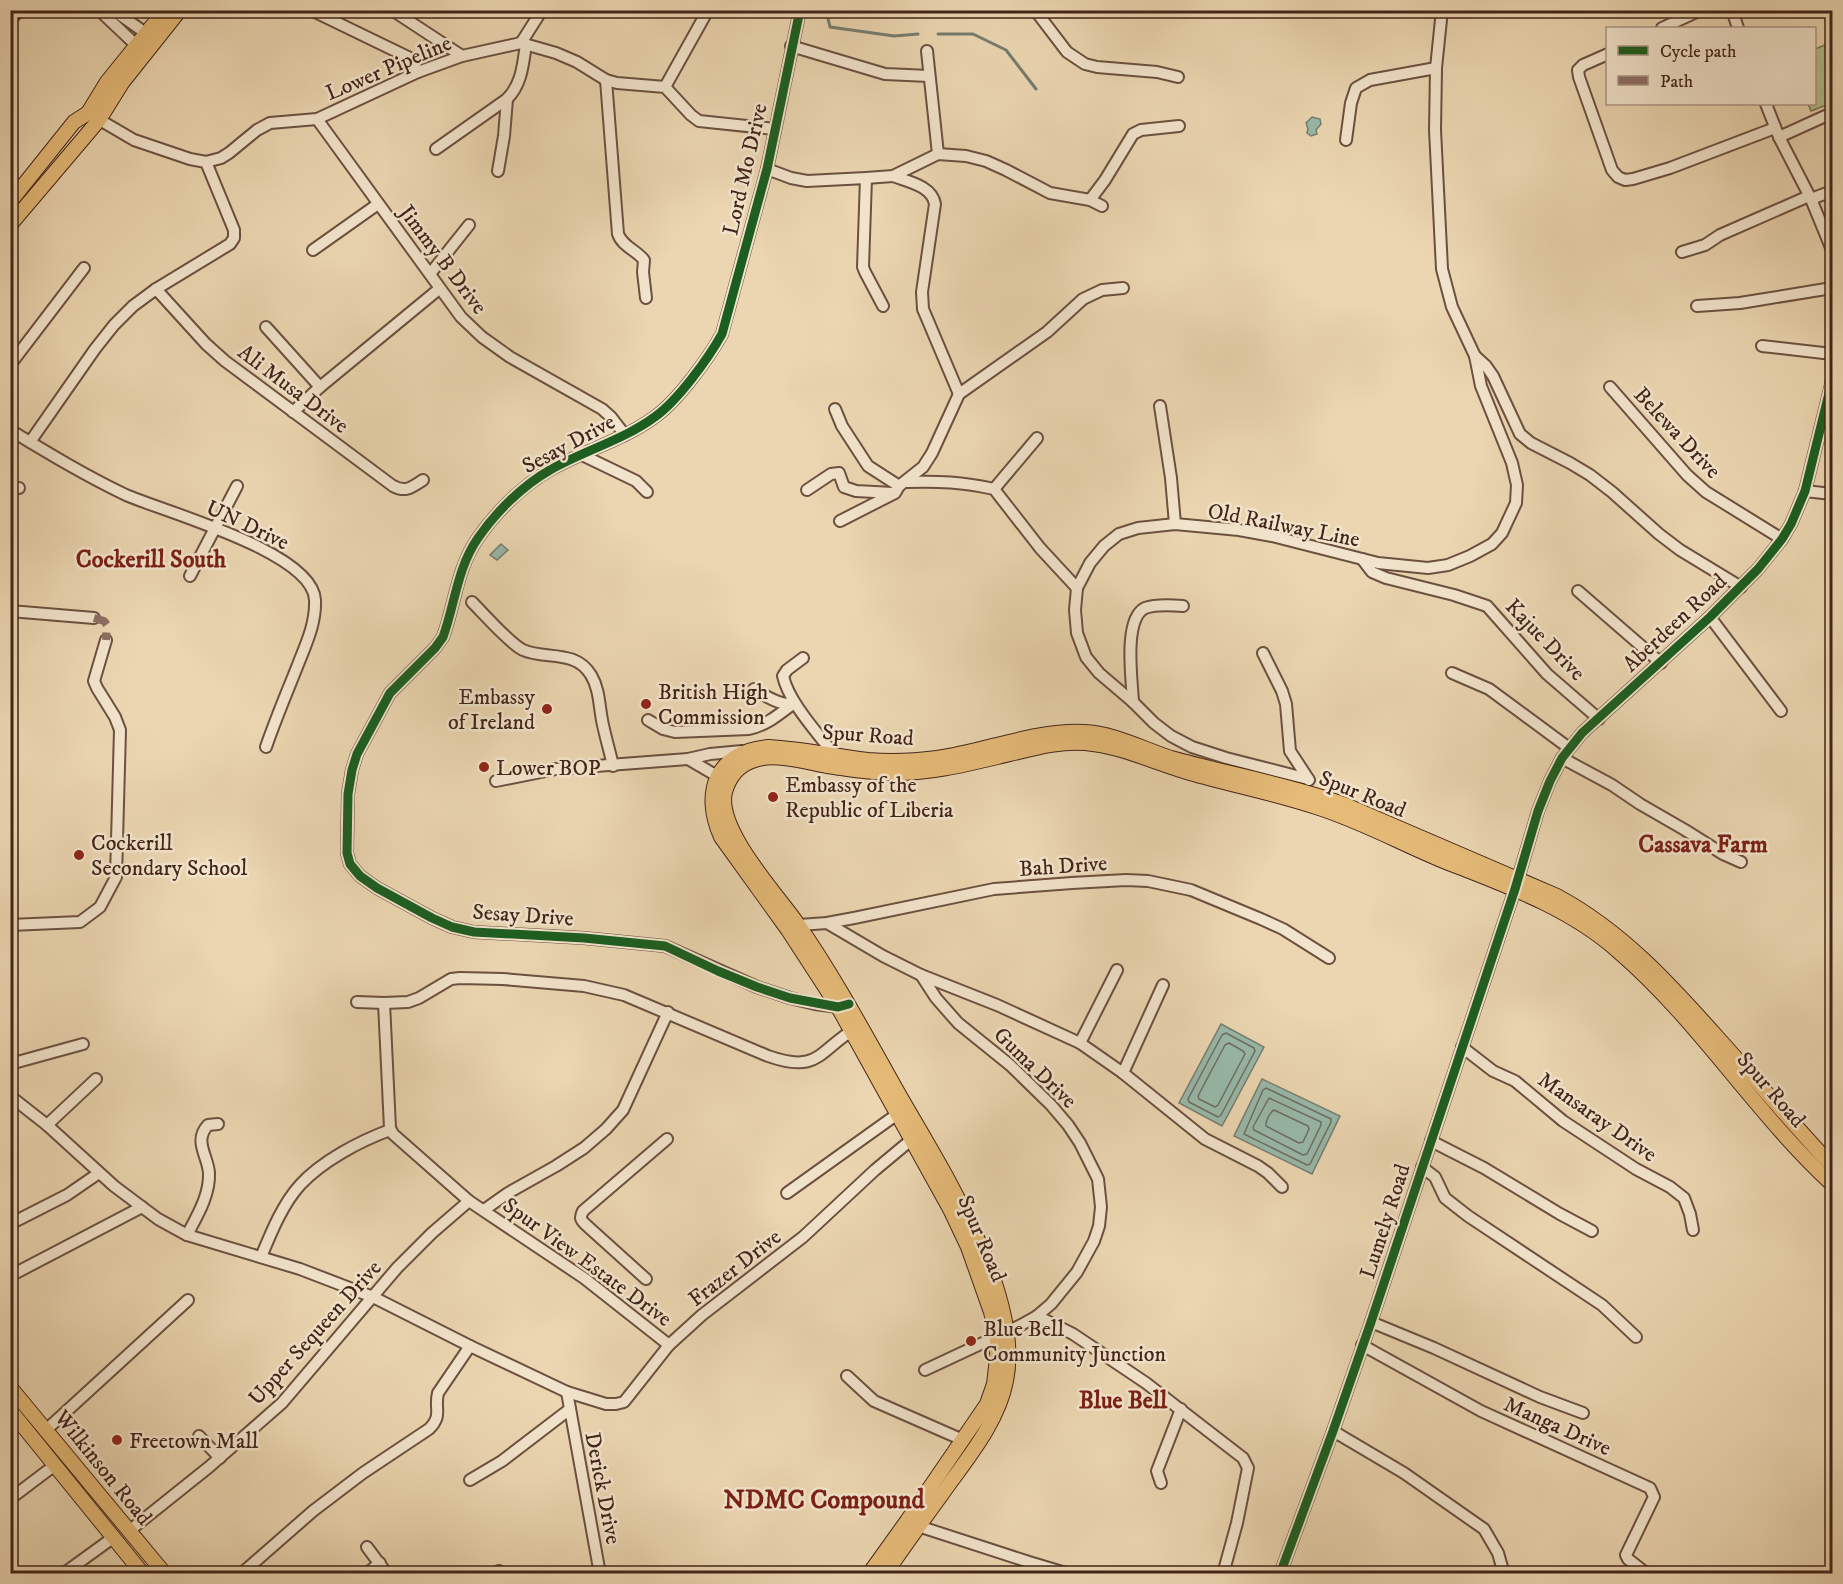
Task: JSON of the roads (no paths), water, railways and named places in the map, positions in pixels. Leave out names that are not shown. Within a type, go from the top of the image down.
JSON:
[{"type":"main road","points":[[93,116],[107,82],[165,10]]},
{"type":"main road","points":[[10,225],[93,116],[180,10]]},
{"type":"main road","points":[[10,202],[74,122],[93,116]]},
{"type":"main road","name":"Spur Road","points":[[742,752],[769,747],[870,760],[904,761],[938,758],[1088,732],[1179,760],[1320,795],[1370,815],[1516,884],[1601,936],[1686,1011],[1833,1165]]},
{"type":"main road","name":"Spur Road","points":[[766,890],[726,818],[723,804],[731,777],[748,762],[760,758],[776,758],[866,772],[925,772],[1049,739],[1099,745],[1312,806],[1361,824],[1442,860],[1516,884]]},
{"type":"main road","points":[[717,776],[726,764],[742,752]]},
{"type":"main road","name":"Spur Road","points":[[717,776],[712,809],[721,837],[766,890],[793,927],[843,1006],[893,1094],[990,1271],[1002,1334],[1010,1358],[1005,1387],[997,1409],[976,1446],[869,1574]]},
{"type":"main road","name":"Spur Road","points":[[1686,1011],[1783,1134],[1833,1184]]},
{"type":"main road","name":"Spur Road","points":[[893,1094],[896,1115],[916,1136]]},
{"type":"main road","name":"Spur Road","points":[[885,1574],[963,1440],[987,1404],[994,1384],[1002,1334]]},
{"type":"main road","name":"Wilkinson Road","points":[[10,1387],[165,1574]]},
{"type":"main road","name":"Wilkinson Road","points":[[10,1410],[143,1574]]},
{"type":"main road","points":[[65,1477],[77,1468]]},
{"type":"street","points":[[10,21],[19,10]]},
{"type":"street","points":[[99,10],[137,46]]},
{"type":"street","points":[[113,10],[147,34]]},
{"type":"street","points":[[436,148],[507,99],[516,90],[524,44],[542,10]]},
{"type":"street","points":[[708,10],[665,87],[690,115],[699,121],[775,129]]},
{"type":"street","name":"Lord Mo Drive","points":[[722,334],[767,169],[800,10]]},
{"type":"street","points":[[1035,10],[1067,52],[1085,64],[1178,76]]},
{"type":"street","name":"Old Railway Line","points":[[1308,779],[1192,747],[1171,736],[1154,723],[1086,657],[1077,633],[1077,588],[1090,563],[1104,546],[1119,534],[1138,528],[1175,524],[1239,530],[1378,563],[1428,568],[1448,565],[1470,556],[1492,543],[1502,533],[1516,503],[1517,485],[1512,463],[1481,386],[1475,356],[1452,307],[1442,269],[1435,130],[1436,68],[1442,10]]},
{"type":"street","points":[[1664,27],[1701,10]]},
{"type":"street","points":[[1732,10],[1738,27]]},
{"type":"street","points":[[313,11],[410,58],[418,72]]},
{"type":"street","points":[[394,11],[462,56]]},
{"type":"street","name":"Lower Pipeline","points":[[206,162],[221,158],[257,130],[270,123],[317,119],[418,72],[462,56],[524,44],[577,62],[606,80],[627,85],[665,87]]},
{"type":"street","points":[[792,46],[885,74],[929,76]]},
{"type":"street","points":[[927,51],[938,154]]},
{"type":"street","points":[[1606,55],[1583,65],[1578,70],[1579,77],[1612,170],[1618,177],[1625,180],[1652,174],[1833,113]]},
{"type":"street","points":[[1346,140],[1351,103],[1356,88],[1370,80],[1436,68]]},
{"type":"street","points":[[606,80],[618,234],[620,240],[636,250],[644,260],[646,298]]},
{"type":"street","points":[[498,171],[507,99]]},
{"type":"street","points":[[1766,105],[1777,133],[1833,250]]},
{"type":"street","points":[[30,442],[95,349],[133,306],[156,289],[230,244],[234,238],[234,230],[206,162],[190,159],[134,140],[93,116]]},
{"type":"street","name":"Jimmy B Drive","points":[[317,119],[461,317],[482,337],[510,357],[602,409],[625,435]]},
{"type":"street","points":[[1090,200],[1133,134],[1141,130],[1179,126]]},
{"type":"street","points":[[767,169],[807,181],[866,178],[893,176],[938,154],[966,156],[986,161],[1050,192],[1090,200],[1102,206]]},
{"type":"street","points":[[893,176],[926,190],[933,196],[935,204],[922,292],[923,309],[959,394]]},
{"type":"street","points":[[866,178],[863,267],[884,306]]},
{"type":"street","points":[[1682,252],[1810,198],[1833,191]]},
{"type":"street","points":[[313,250],[378,204]]},
{"type":"street","points":[[430,274],[469,225]]},
{"type":"street","points":[[10,365],[84,268]]},
{"type":"street","points":[[840,521],[900,487],[922,467],[932,453],[959,394],[1047,332],[1083,299],[1102,290],[1123,288]]},
{"type":"street","points":[[1697,306],[1740,303],[1833,288]]},
{"type":"street","name":"Ali Musa Drive","points":[[156,289],[206,344],[225,361],[393,486],[404,490],[423,480]]},
{"type":"street","points":[[293,412],[439,289]]},
{"type":"street","points":[[266,327],[320,387]]},
{"type":"street","name":"Sesay Drive","points":[[722,334],[712,351],[657,416],[625,435],[550,470],[521,490],[478,538],[466,558],[443,637],[390,693],[357,754],[348,794],[347,853],[350,864],[360,876],[376,888],[453,927],[474,932],[584,938],[664,946],[757,987],[790,998],[843,1006]]},
{"type":"street","points":[[1762,346],[1833,354]]},
{"type":"street","name":"Old Railway Line","points":[[1475,356],[1486,366],[1492,376],[1520,434],[1531,443],[1590,475],[1680,550],[1741,586]]},
{"type":"street","name":"Aberdeen Road","points":[[1516,884],[1538,811],[1550,781],[1569,748],[1710,617],[1766,560],[1782,539],[1791,524],[1804,491],[1833,381]]},
{"type":"street","name":"Belewa Drive","points":[[1610,387],[1687,475],[1706,492],[1782,539]]},
{"type":"street","points":[[1160,406],[1172,478],[1175,524]]},
{"type":"street","points":[[836,409],[842,426],[868,466],[900,487]]},
{"type":"street","name":"UN Drive","points":[[10,430],[40,449],[127,495],[216,528],[268,552],[292,567],[309,582],[316,598],[315,616],[266,747]]},
{"type":"street","points":[[994,489],[1037,438]]},
{"type":"street","points":[[582,455],[636,481],[647,492]]},
{"type":"street","points":[[807,490],[831,474],[839,473],[844,487],[856,491],[943,480],[994,489],[1040,548],[1077,588]]},
{"type":"street","points":[[190,576],[237,486]]},
{"type":"street","points":[[1804,491],[1833,494]]},
{"type":"street","name":"Kajue Drive","points":[[1362,559],[1372,572],[1386,578],[1487,606],[1547,674],[1599,719]]},
{"type":"street","points":[[1578,591],[1661,663]]},
{"type":"street","points":[[472,602],[523,650],[560,656],[576,662],[590,673],[597,689],[613,766]]},
{"type":"street","points":[[1133,702],[1131,645],[1137,615],[1146,608],[1183,606]]},
{"type":"street","points":[[10,611],[94,618]]},
{"type":"street","points":[[1710,617],[1781,711]]},
{"type":"street","points":[[10,924],[80,922],[100,906],[116,877],[120,730],[116,717],[94,681],[106,640]]},
{"type":"street","points":[[1263,653],[1286,704],[1290,751],[1320,795]]},
{"type":"street","points":[[803,658],[787,670],[783,676],[784,682],[793,705],[834,755]]},
{"type":"street","points":[[1452,673],[1489,689],[1569,748]]},
{"type":"street","points":[[754,689],[765,696],[793,705]]},
{"type":"street","points":[[648,720],[663,729],[675,732],[750,729],[771,721],[793,705]]},
{"type":"street","points":[[496,781],[536,772],[742,752]]},
{"type":"street","points":[[1562,758],[1612,785],[1723,854],[1741,862]]},
{"type":"street","points":[[688,759],[717,776]]},
{"type":"street","name":"Bah Drive","points":[[793,927],[827,923],[994,890],[1104,881],[1148,881],[1191,890],[1283,929],[1329,958]]},
{"type":"street","name":"Lumely Road","points":[[1280,1574],[1371,1322],[1516,884]]},
{"type":"street","points":[[827,923],[921,975],[997,1005],[1080,1043],[1123,1073],[1205,1138],[1258,1166],[1282,1187]]},
{"type":"street","points":[[1080,1043],[1117,970]]},
{"type":"street","name":"Guma Drive","points":[[921,975],[936,998],[958,1023],[1010,1065],[1068,1125],[1098,1179],[1101,1207],[1099,1226],[1094,1241],[1077,1272],[1051,1304],[1036,1316],[1002,1334],[926,1370]]},
{"type":"street","points":[[357,1002],[408,1002],[420,998],[451,979],[514,980],[594,987],[624,995],[668,1012],[785,1062],[804,1063],[818,1058],[855,1028]]},
{"type":"street","points":[[1123,1073],[1163,985]]},
{"type":"street","points":[[261,1257],[276,1224],[300,1185],[342,1152],[390,1130],[384,1003]]},
{"type":"street","name":"Spur View Estate Drive","points":[[484,1210],[508,1193],[575,1154],[606,1129],[623,1110],[668,1012]]},
{"type":"street","points":[[10,1064],[83,1044]]},
{"type":"street","name":"Mansaray Drive","points":[[1462,1047],[1493,1071],[1515,1081],[1571,1126],[1684,1198],[1693,1230]]},
{"type":"street","points":[[47,1125],[96,1079]]},
{"type":"street","name":"Frazer Drive","points":[[10,1096],[47,1125],[114,1186],[158,1219],[187,1234],[300,1269],[373,1297],[567,1392],[606,1404],[624,1402],[669,1345],[702,1315],[803,1237],[875,1170],[916,1136]]},
{"type":"street","points":[[787,1193],[896,1115]]},
{"type":"street","points":[[187,1234],[201,1208],[208,1182],[208,1167],[201,1146],[203,1131],[208,1125],[218,1124]]},
{"type":"street","name":"Spur View Estate Drive","points":[[390,1130],[400,1142],[469,1201],[585,1278],[669,1345]]},
{"type":"street","points":[[646,1279],[585,1224],[580,1216],[667,1139]]},
{"type":"street","points":[[1431,1141],[1484,1168],[1592,1231]]},
{"type":"street","points":[[1422,1167],[1435,1177],[1442,1194],[1453,1204],[1602,1305],[1636,1337]]},
{"type":"street","points":[[10,1224],[67,1195],[99,1173]]},
{"type":"street","name":"Upper Sequeen Drive","points":[[129,1531],[220,1458],[282,1403],[397,1268],[469,1201]]},
{"type":"street","points":[[11,1276],[142,1207]]},
{"type":"street","points":[[46,1430],[188,1300]]},
{"type":"street","points":[[1036,1316],[1073,1334],[1181,1409],[1247,1463],[1248,1468],[1237,1523],[1222,1574]]},
{"type":"street","points":[[1371,1322],[1540,1397],[1582,1413]]},
{"type":"street","name":"Manga Drive","points":[[1362,1345],[1510,1426],[1650,1488],[1654,1497],[1626,1555],[1647,1574]]},
{"type":"street","points":[[241,1574],[314,1511],[363,1473],[429,1429],[438,1416],[438,1393],[470,1346]]},
{"type":"street","points":[[847,1376],[874,1401],[963,1440]]},
{"type":"street","name":"Derick Drive","points":[[567,1392],[600,1574]]},
{"type":"street","name":"Derick Drive","points":[[470,1480],[502,1461],[570,1409]]},
{"type":"street","points":[[1161,1483],[1157,1471],[1181,1409]]},
{"type":"street","points":[[1333,1431],[1404,1473],[1484,1529],[1498,1553],[1504,1574]]},
{"type":"street","points":[[199,1436],[220,1458]]},
{"type":"street","points":[[10,1499],[55,1465]]},
{"type":"street","points":[[913,1524],[1069,1574]]},
{"type":"street","points":[[63,1574],[114,1537]]},
{"type":"street","points":[[367,1547],[387,1574]]},
{"type":"street","points":[[366,1574],[380,1563]]},
{"type":"water","points":[[1312,117],[1320,119],[1321,124],[1316,130],[1317,134],[1311,136],[1307,133],[1306,123]]},
{"type":"water","points":[[501,544],[508,550],[497,560],[490,555]]},
{"type":"water","points":[[1221,1024],[1264,1047],[1222,1126],[1179,1103]]},
{"type":"water","points":[[1262,1079],[1340,1116],[1312,1174],[1234,1136]]},
{"type":"waterway","points":[[826,10],[830,27],[894,36],[918,34]]},
{"type":"waterway","points":[[938,34],[973,34],[1006,50],[1036,89]]},
{"type":"place","name":"British High Commission","points":[[646,704]]},
{"type":"place","name":"Embassy of Ireland","points":[[547,709]]},
{"type":"place","name":"Lower BOP","points":[[484,767]]},
{"type":"place","name":"Embassy of the Republic of Liberia","points":[[773,797]]},
{"type":"place","name":"Cockerill Secondary School","points":[[79,855]]},
{"type":"place","name":"Blue Bell Community Junction","points":[[971,1341]]},
{"type":"place","name":"Freetown Mall","points":[[117,1440]]},
{"type":"district","name":"Cockerill South","points":[[151,559]]},
{"type":"district","name":"Cassava Farm","points":[[1703,844]]},
{"type":"district","name":"Blue Bell","points":[[1123,1400]]},
{"type":"district","name":"NDMC Compound","points":[[824,1499]]}]
